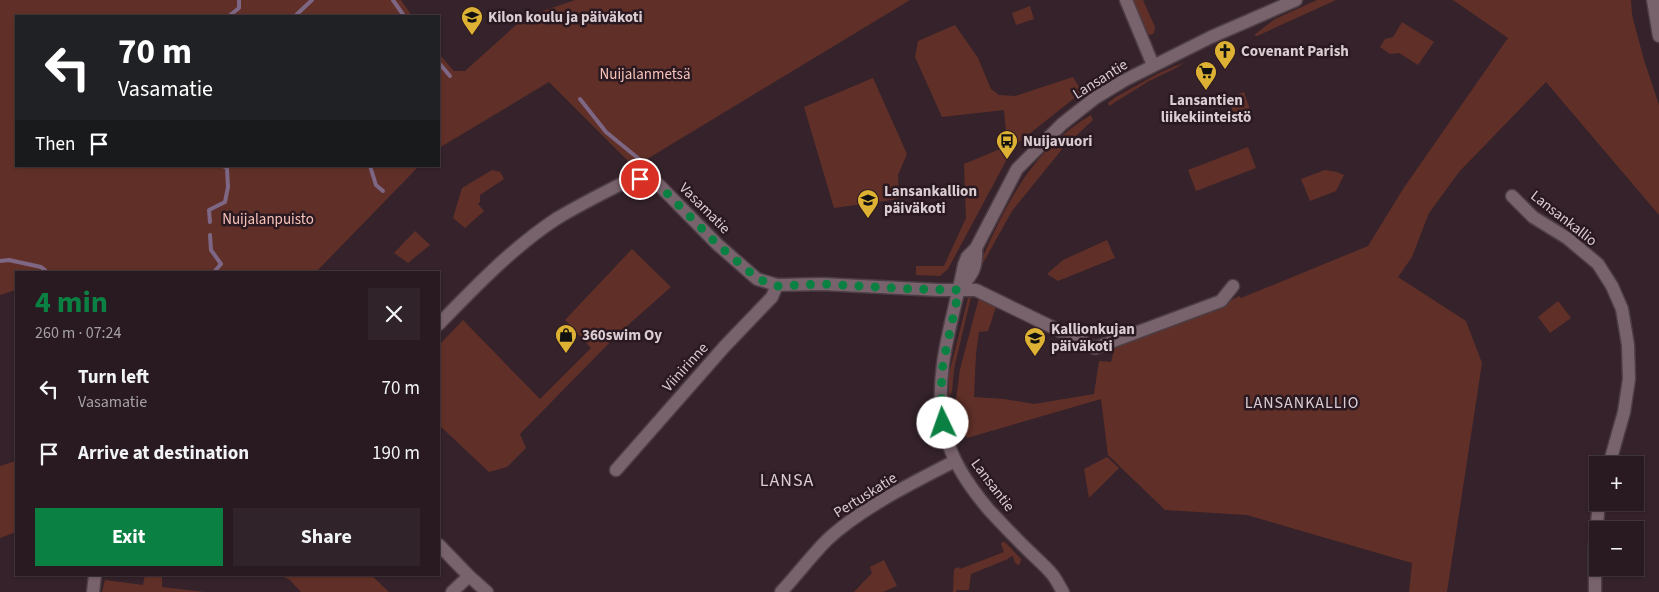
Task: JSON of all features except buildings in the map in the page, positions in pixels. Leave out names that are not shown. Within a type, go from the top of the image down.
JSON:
[{"type":"street","points":[[1126,0],[1153,65]]},
{"type":"street","name":"Lansantie","points":[[1063,592],[1051,573],[1010,532],[977,495],[955,461],[943,423],[941,390],[943,363],[967,257],[976,248],[1018,169],[1062,124],[1095,98],[1153,65],[1296,0]]},
{"type":"street","points":[[1653,0],[1659,36]]},
{"type":"street","name":"Vasamatie","points":[[440,323],[483,279],[556,219],[627,180],[640,179],[657,183],[717,244],[758,279],[778,286],[822,284],[976,290],[1095,348],[1221,300],[1233,286]]},
{"type":"street","name":"Lansankallio","points":[[1512,196],[1533,217],[1567,238],[1598,264],[1612,286],[1622,309],[1628,345],[1629,379],[1624,412],[1612,456]]},
{"type":"street","name":"Viinirinne","points":[[616,470],[725,346],[772,297],[778,286]]},
{"type":"street","name":"Pertuskatie","points":[[783,591],[827,540],[849,522],[866,510],[955,461]]},
{"type":"street","points":[[1595,592],[1595,546],[1598,511]]},
{"type":"street","points":[[440,546],[469,576],[488,592]]},
{"type":"street","points":[[93,592],[94,576]]},
{"type":"street","points":[[452,592],[469,576]]},
{"type":"green space","name":"Nuijalanpuisto","points":[[0,0],[401,0],[411,15],[15,15],[15,167],[418,167],[317,271],[15,271],[15,290],[0,295]]},
{"type":"green space","name":"Nuijalanmetsä","points":[[575,0],[910,0],[634,167],[549,82],[440,147],[440,55],[454,71],[465,71],[525,17]]},
{"type":"green space","points":[[1133,0],[1143,0],[1155,27],[1154,33],[1148,34]]},
{"type":"green space","points":[[1317,0],[1336,0],[1257,36],[1254,35],[1275,19]]},
{"type":"green space","points":[[1453,0],[1631,0],[1632,15],[1644,60],[1659,105],[1659,215],[1546,82],[1459,172],[1429,213],[1412,257],[1398,277],[1466,321],[1482,363],[1447,592],[1409,592],[1412,563],[1247,515],[1165,510],[1108,455],[1101,399],[967,438],[960,420],[956,399],[960,369],[979,298],[996,307],[988,331],[979,332],[974,397],[1034,404],[1094,394],[1099,361],[1111,362],[1115,346],[1223,305],[1239,296],[1241,298],[1368,246],[1403,189],[1508,38]]},
{"type":"green space","points":[[1030,6],[1034,19],[1016,25],[1012,13]]},
{"type":"green space","points":[[1402,22],[1434,42],[1418,65],[1399,53],[1390,54],[1380,47],[1385,39],[1393,37]]},
{"type":"green space","points":[[955,25],[978,58],[991,89],[999,95],[1015,96],[1073,77],[1082,92],[1014,146],[948,269],[940,276],[916,275],[916,266],[944,266],[966,218],[964,164],[1005,147],[1007,144],[1004,110],[942,117],[915,57],[918,41]]},
{"type":"green space","points":[[1185,62],[1149,81],[1109,106],[1108,103],[1114,98],[1159,73]]},
{"type":"green space","points":[[873,78],[907,154],[898,175],[899,199],[834,208],[804,107]]},
{"type":"green space","points":[[1244,92],[1253,118],[1237,124],[1228,98]]},
{"type":"green space","points":[[1091,115],[1093,120],[1063,148],[1012,211],[982,265],[980,265],[1000,219],[1037,161],[1070,129]]},
{"type":"green space","points":[[1248,147],[1256,168],[1196,191],[1188,170]]},
{"type":"green space","points":[[492,170],[500,172],[504,179],[480,195],[480,202],[478,204],[484,211],[465,228],[453,218],[462,188]]},
{"type":"green space","points":[[1325,170],[1344,175],[1336,191],[1310,201],[1301,179]]},
{"type":"green space","points":[[415,231],[430,245],[408,263],[394,253]]},
{"type":"green space","points":[[1107,240],[1115,258],[1058,281],[1047,274],[1063,260]]},
{"type":"green space","points":[[632,249],[671,287],[619,333],[520,434],[526,448],[507,467],[489,472],[440,426],[440,344],[463,320],[540,399],[591,348],[565,320]]},
{"type":"green space","points":[[971,297],[954,369],[952,392],[949,397],[949,374],[968,298]]},
{"type":"green space","points":[[1558,301],[1571,318],[1550,333],[1538,317]]},
{"type":"green space","points":[[1107,457],[1119,468],[1089,498],[1084,469]]},
{"type":"green space","points":[[15,461],[15,532],[0,538],[0,466]]},
{"type":"green space","points":[[1002,542],[1005,542],[1021,559],[1020,564],[1015,563],[1013,556],[1008,558],[971,574],[969,590],[953,592],[954,569],[959,567],[960,569],[1004,552]]},
{"type":"green space","points":[[884,560],[897,586],[883,592],[854,592],[872,573],[870,567]]},
{"type":"green space","points":[[145,576],[162,576],[162,587],[205,592],[102,592],[105,580],[143,585]]},
{"type":"green space","points":[[282,576],[372,576],[389,592],[301,592],[290,580]]},
{"type":"waterway","points":[[230,15],[239,8],[239,0]]},
{"type":"waterway","points":[[296,15],[312,0]]},
{"type":"waterway","points":[[393,0],[403,15]]},
{"type":"waterway","points":[[440,64],[450,76]]},
{"type":"waterway","points":[[580,99],[606,132],[639,159]]},
{"type":"waterway","points":[[210,222],[209,210],[225,202],[228,187],[227,168],[225,167]]},
{"type":"waterway","points":[[370,167],[376,185],[383,191]]},
{"type":"waterway","points":[[210,235],[211,250],[221,264],[215,271]]},
{"type":"waterway","points":[[0,261],[9,260],[41,267],[45,270]]},
{"type":"place","name":"Kilon koulu ja päiväkoti","points":[[472,36]]},
{"type":"place","name":"Covenant Parish","points":[[1225,70]]},
{"type":"place","name":"Lansantien liikekiinteistö","points":[[1206,91]]},
{"type":"place","name":"Nuijavuori","points":[[1007,160]]},
{"type":"place","name":"Lansankallion päiväkoti","points":[[868,219]]},
{"type":"place","name":"360swim Oy","points":[[566,354]]},
{"type":"place","name":"Kallionkujan päiväkoti","points":[[1035,357]]},
{"type":"district","name":"LANSANKALLIO","points":[[1302,402]]},
{"type":"district","name":"LANSA","points":[[787,480]]},
{"type":"route","points":[[640,179],[657,183],[717,244],[750,274],[778,286],[822,284],[959,290],[943,363],[941,390],[943,423]]}]
